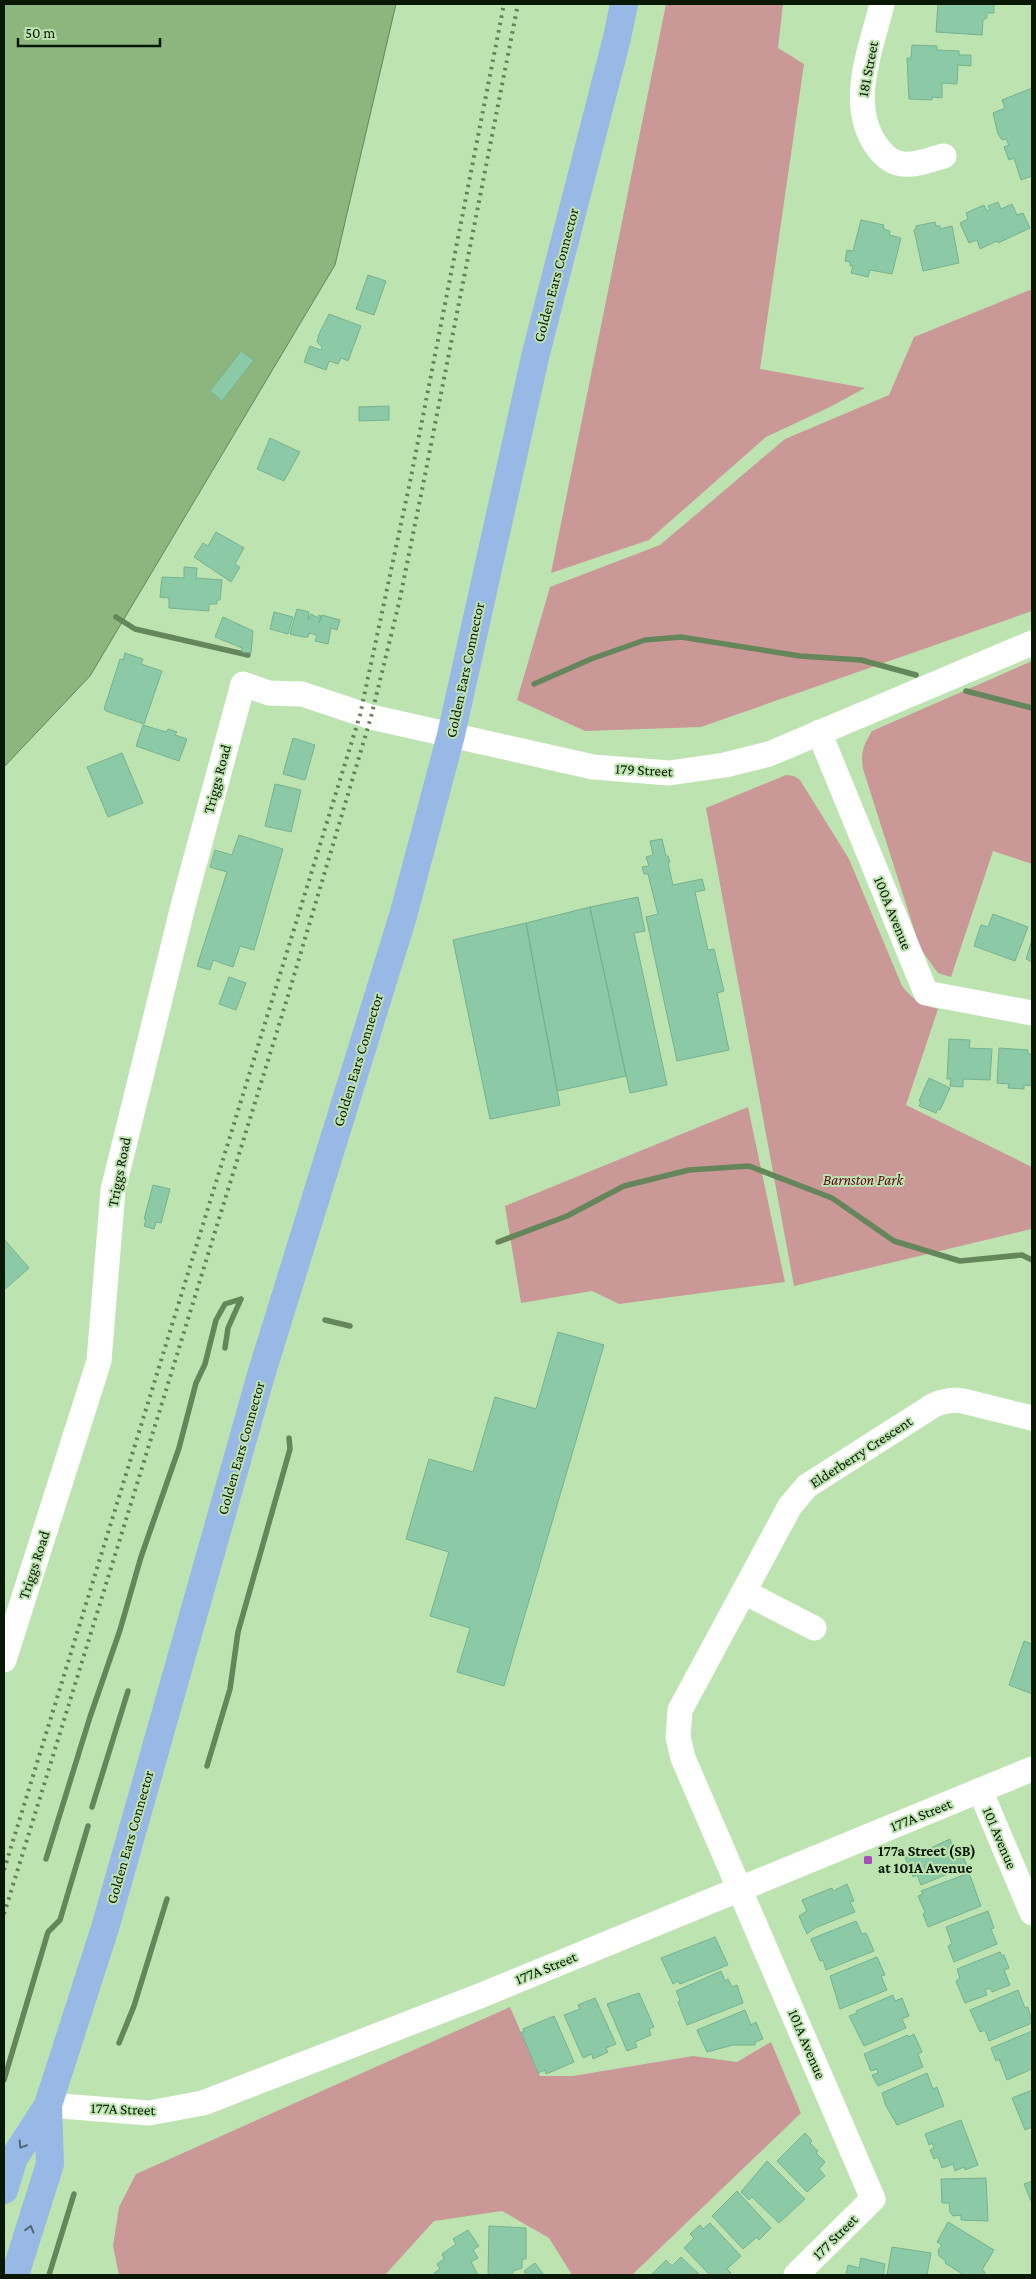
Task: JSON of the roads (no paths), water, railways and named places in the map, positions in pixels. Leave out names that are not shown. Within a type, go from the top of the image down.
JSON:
[{"type":"main road","name":"Golden Ears Connector","points":[[4,2190],[14,2158],[48,2105],[105,1928],[261,1375],[403,916],[451,735],[536,354],[615,48],[624,4]]},
{"type":"main road","name":"Golden Ears Connector","points":[[16,2275],[50,2164],[48,2105]]},
{"type":"street","name":"181 Street","points":[[882,4],[862,86],[862,109],[866,128],[882,153],[894,162],[912,164],[944,156]]},
{"type":"street","name":"179 Street","points":[[243,684],[269,693],[302,694],[360,714],[592,767],[669,773],[725,765],[769,754],[1032,643]]},
{"type":"street","name":"Triggs Road","points":[[4,1660],[99,1361],[113,1190],[184,902],[243,684]]},
{"type":"street","name":"100A Avenue","points":[[819,732],[926,993],[1032,1013]]},
{"type":"street","name":"Elderberry Crescent","points":[[740,1889],[683,1758],[677,1728],[684,1700],[790,1506],[802,1491],[934,1405],[954,1399],[1032,1418]]},
{"type":"street","points":[[744,1592],[814,1628]]},
{"type":"street","name":"177A Street","points":[[48,2105],[149,2113],[203,2103],[482,1995],[1032,1769]]},
{"type":"street","name":"101 Avenue","points":[[980,1790],[1032,1913]]},
{"type":"street","name":"101A Avenue","points":[[740,1889],[873,2199]]},
{"type":"street","name":"177 Street","points":[[796,2275],[873,2199]]},
{"type":"waterway","points":[[116,617],[135,629],[248,655]]},
{"type":"waterway","points":[[534,684],[591,659],[645,640],[681,637],[800,656],[861,660],[916,675]]},
{"type":"waterway","points":[[966,691],[1032,708]]},
{"type":"waterway","points":[[498,1242],[567,1216],[624,1186],[689,1170],[749,1166],[832,1198],[894,1241],[960,1261],[1022,1255],[1032,1260]]},
{"type":"waterway","points":[[225,1348],[228,1328],[241,1299]]},
{"type":"waterway","points":[[46,1859],[90,1717],[120,1630],[141,1557],[179,1448],[196,1383],[205,1364],[216,1320],[225,1304],[241,1299]]},
{"type":"waterway","points":[[325,1320],[350,1326]]},
{"type":"waterway","points":[[207,1766],[230,1689],[238,1632],[290,1449],[289,1438]]},
{"type":"waterway","points":[[92,1807],[128,1691]]},
{"type":"waterway","points":[[4,2080],[48,1932],[60,1920],[88,1826]]},
{"type":"waterway","points":[[119,2043],[134,2006],[167,1899]]},
{"type":"waterway","points":[[49,2275],[74,2194]]},
{"type":"railway","points":[[4,1870],[360,715],[410,482],[504,4]]},
{"type":"railway","points":[[4,1914],[287,999],[371,717],[399,603],[518,4]]},
{"type":"place","name":"177a Street (SB) at 101A Avenue","points":[[868,1860]]},
{"type":"park label","name":"Barnston Park","points":[[863,1180]]}]
